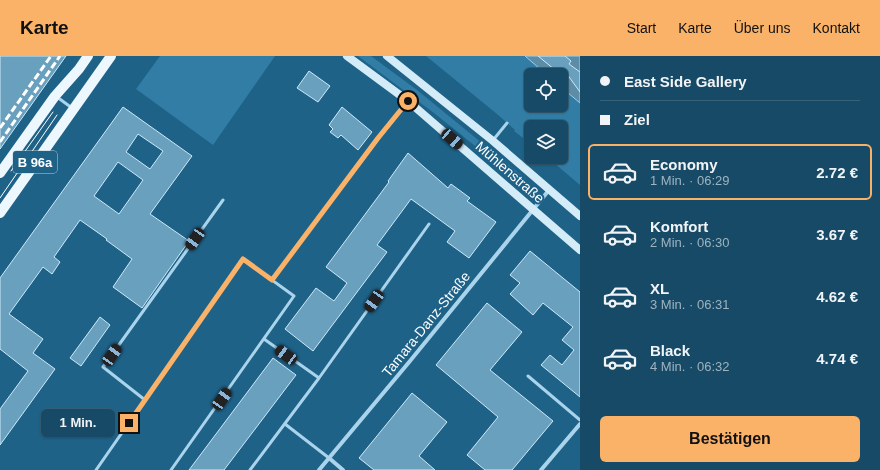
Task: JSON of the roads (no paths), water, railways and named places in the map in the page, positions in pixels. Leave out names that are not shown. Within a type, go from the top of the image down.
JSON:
[{"type":"main road","name":"B 96a","points":[[0,173],[56,96],[88,56]]},
{"type":"main road","name":"B 96a","points":[[0,213],[111,56]]},
{"type":"main road","name":"Mühlenstraße","points":[[347,56],[408,101],[580,250]]},
{"type":"main road","name":"Mühlenstraße","points":[[387,56],[493,141],[580,216]]},
{"type":"street","name":"Tamara-Danz-Straße","points":[[319,470],[549,190]]},
{"type":"street","points":[[541,470],[580,424]]},
{"type":"street","points":[[329,458],[343,470]]},
{"type":"lane","points":[[56,96],[73,109]]},
{"type":"lane","points":[[272,280],[378,138],[408,101]]},
{"type":"lane","points":[[493,141],[507,123]]},
{"type":"lane","points":[[145,400],[103,367],[223,200]]},
{"type":"lane","points":[[250,470],[319,378],[429,224]]},
{"type":"lane","points":[[96,470],[243,259],[294,296],[171,470]]},
{"type":"lane","points":[[264,339],[319,378]]},
{"type":"lane","points":[[528,376],[580,420]]},
{"type":"lane","points":[[285,424],[329,458]]},
{"type":"tram line","points":[[11,171],[53,112]]},
{"type":"tram line","points":[[0,198],[57,115]]},
{"type":"railway","points":[[0,128],[51,56]]},
{"type":"railway","points":[[0,142],[60,56]]}]
